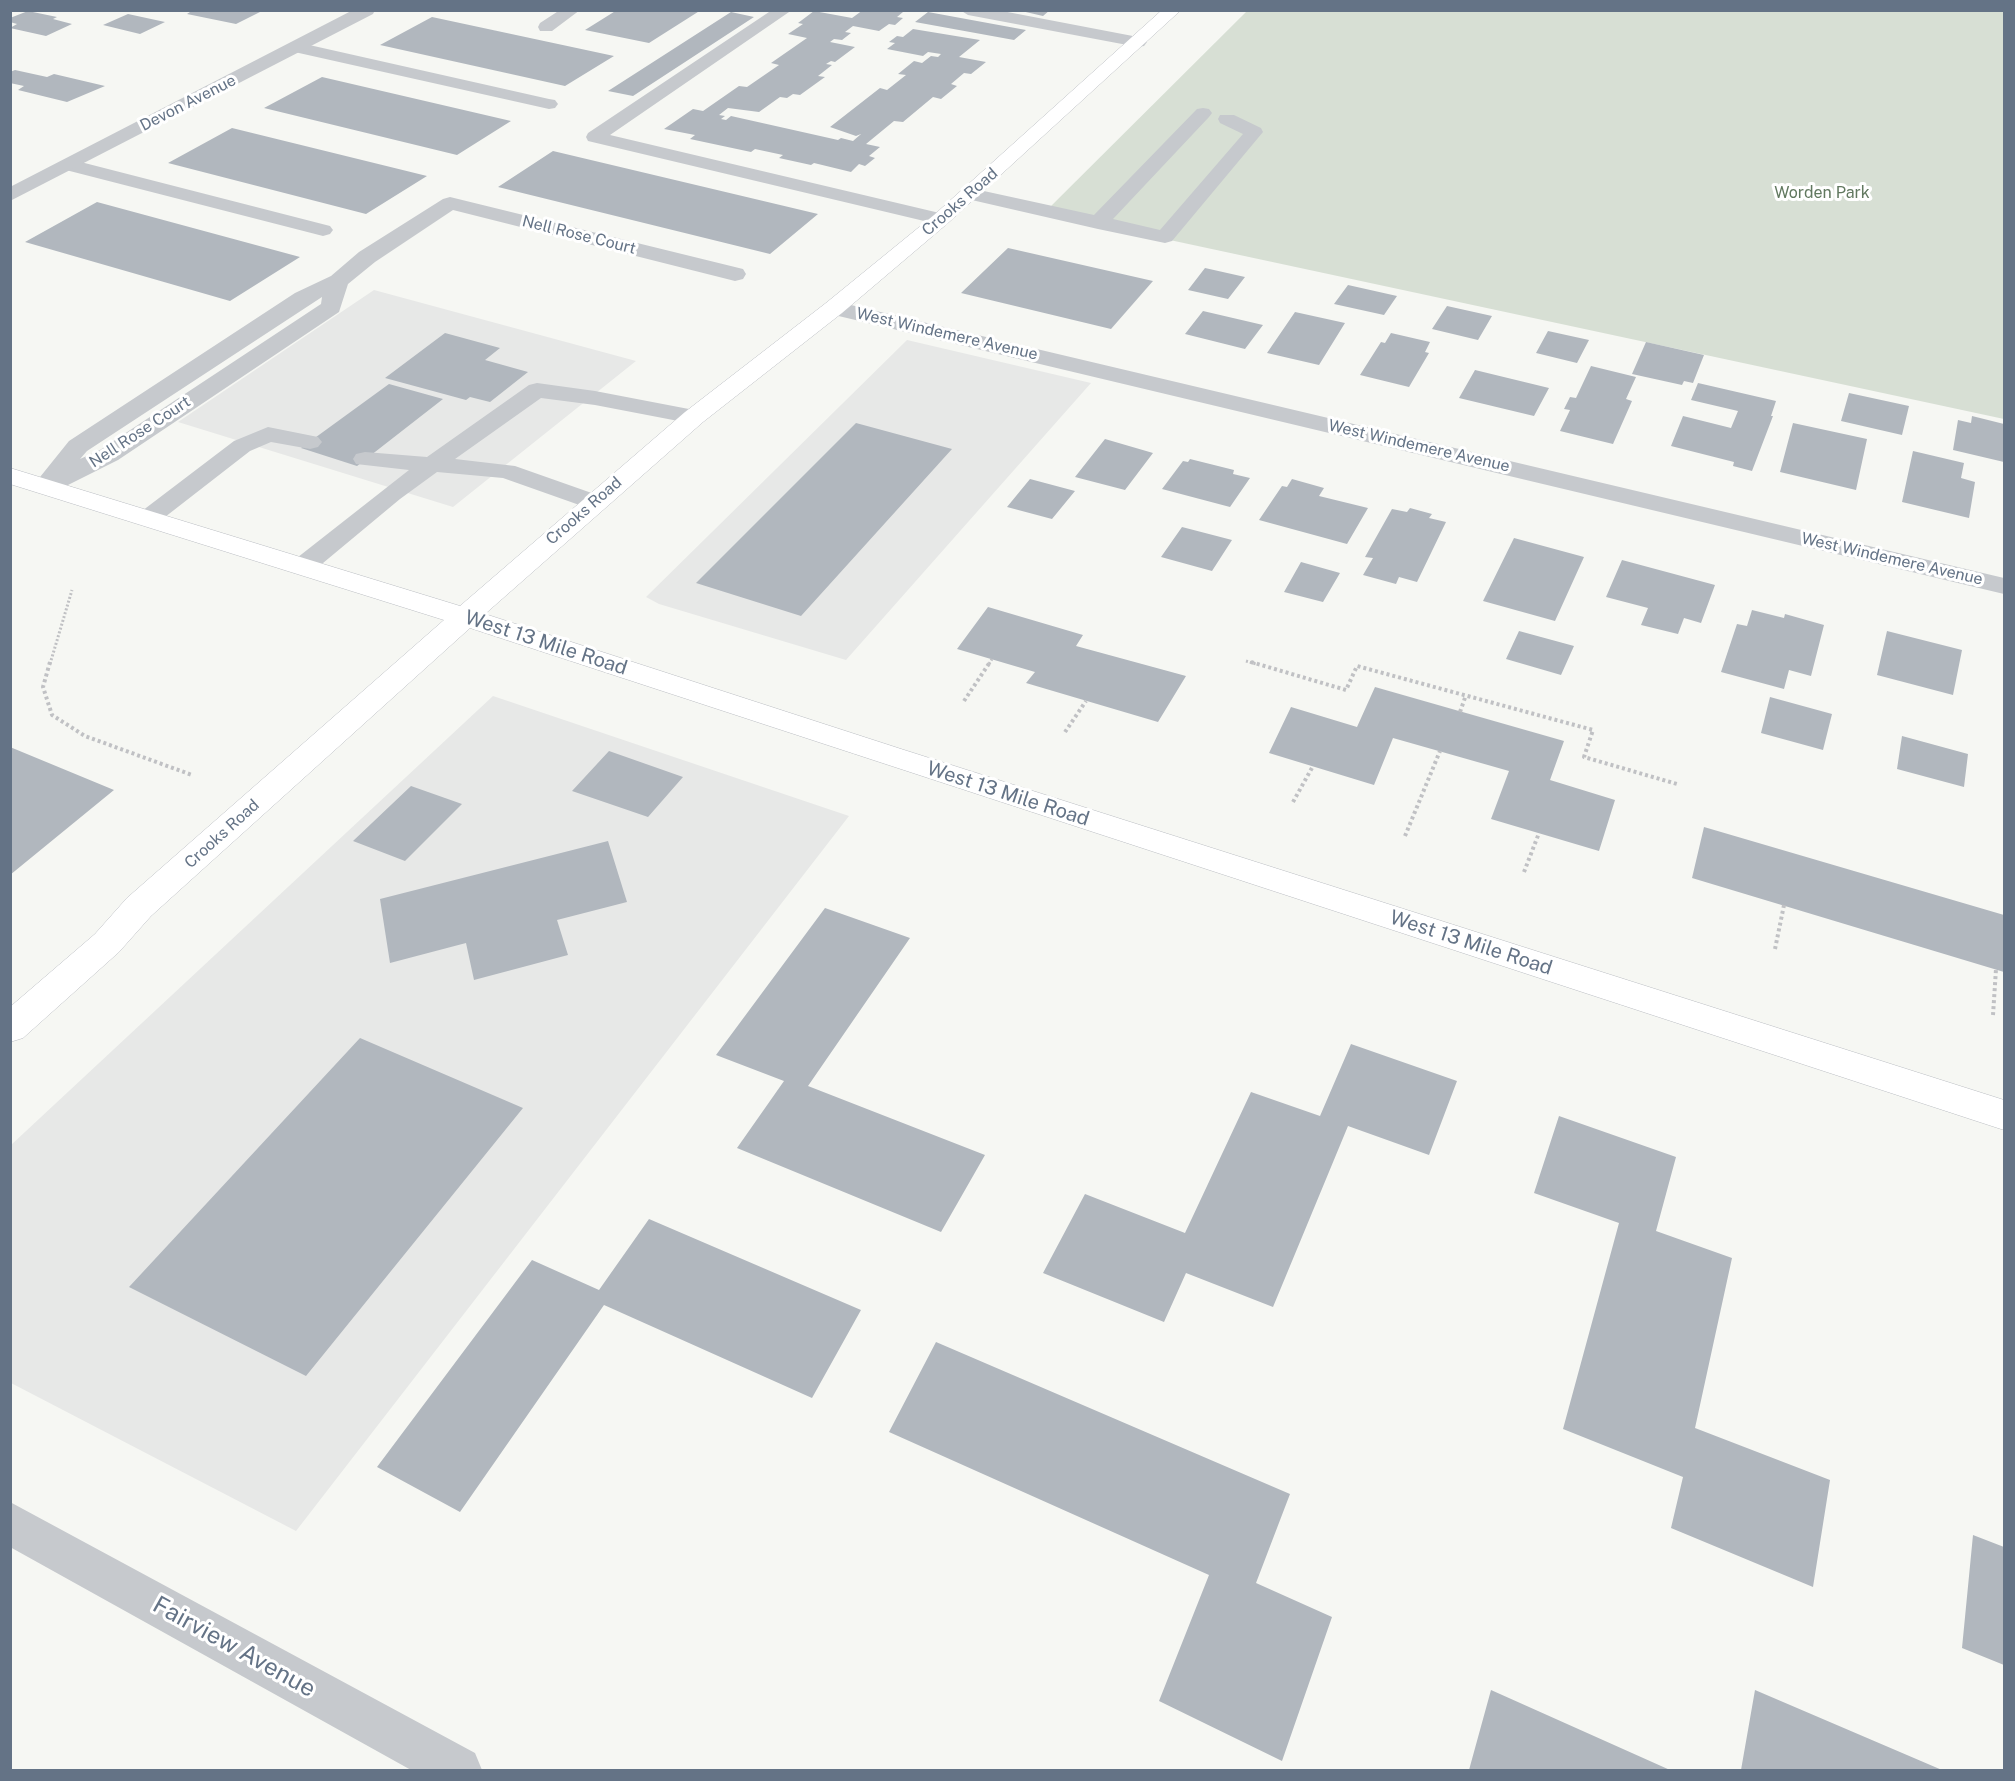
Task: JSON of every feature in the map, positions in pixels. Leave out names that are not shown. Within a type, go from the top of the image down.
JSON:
[{"type":"main road","name":"Crooks Road","points":[[10,1028],[107,943],[140,908],[594,502],[694,417],[834,308],[941,219],[1173,10]]},
{"type":"main road","name":"West 13 Mile Road","points":[[10,476],[466,617],[2004,1115]]},
{"type":"street","name":"Devon Avenue","points":[[10,195],[367,10]]},
{"type":"street","name":"Nell Rose Court","points":[[45,487],[109,455],[331,308],[339,281],[367,257],[450,203],[735,274]]},
{"type":"street","name":"West Windemere Avenue","points":[[834,308],[2004,586]]},
{"type":"street","name":"Fairview Avenue","points":[[10,1523],[458,1770]]},
{"type":"lane","points":[[546,27],[572,10]]},
{"type":"lane","points":[[784,10],[595,137],[941,219]]},
{"type":"lane","points":[[968,10],[1138,42]]},
{"type":"lane","points":[[296,47],[549,104]]},
{"type":"lane","points":[[1098,222],[1203,113]]},
{"type":"lane","points":[[970,194],[1165,237],[1254,132],[1227,119]]},
{"type":"lane","points":[[69,165],[323,230]]},
{"type":"lane","points":[[302,567],[391,494],[537,390],[595,398],[694,417]]},
{"type":"lane","points":[[147,519],[242,446],[268,434],[310,442]]},
{"type":"lane","points":[[365,459],[506,471],[594,502]]},
{"type":"path","points":[[72,590],[43,687],[52,715],[85,736],[192,775]]},
{"type":"path","points":[[964,701],[992,659]]},
{"type":"path","points":[[1246,661],[1346,690],[1357,666],[1593,730],[1584,757],[1677,784]]},
{"type":"path","points":[[1461,712],[1466,695]]},
{"type":"path","points":[[1065,732],[1086,700]]},
{"type":"path","points":[[1405,836],[1440,751]]},
{"type":"path","points":[[1293,802],[1313,766]]},
{"type":"path","points":[[1524,872],[1539,833]]},
{"type":"path","points":[[1775,949],[1784,905]]},
{"type":"path","points":[[1993,1016],[1996,969]]},
{"type":"shaded area","points":[[374,290],[636,361],[453,507],[178,422]]},
{"type":"shaded area","points":[[907,340],[1091,383],[846,660],[659,604],[646,597]]},
{"type":"shaded area","points":[[493,696],[849,816],[296,1531],[11,1383],[11,1145]]},
{"type":"green space","name":"Worden Park","points":[[1247,11],[2004,11],[2004,419],[1044,213]]},
{"type":"building","points":[[193,10],[264,10],[236,24],[187,14]]},
{"type":"building","points":[[617,10],[701,10],[649,43],[585,30]]},
{"type":"building","points":[[863,10],[903,12],[897,17],[903,18],[895,25],[889,24],[879,31],[853,26],[845,32],[851,33],[842,40],[834,39],[830,42],[855,47],[835,62],[831,61],[826,64],[832,65],[818,76],[825,77],[800,95],[780,97],[759,112],[728,108],[719,115],[725,116],[721,119],[726,120],[731,116],[838,140],[841,138],[853,141],[861,134],[856,136],[830,127],[880,88],[887,90],[906,75],[898,74],[914,61],[922,63],[931,56],[938,57],[941,54],[928,52],[923,56],[887,49],[895,43],[889,42],[897,36],[903,37],[913,29],[980,40],[959,57],[986,62],[971,74],[964,73],[951,84],[957,86],[941,99],[933,97],[903,122],[894,121],[866,144],[880,147],[869,156],[875,158],[865,166],[859,164],[851,172],[814,163],[811,165],[779,158],[783,155],[755,149],[751,152],[690,139],[695,135],[664,129],[693,109],[703,111],[739,86],[747,87],[779,65],[771,63],[807,38],[788,34],[803,24],[798,23],[814,11],[852,18]]},
{"type":"building","points":[[1017,10],[1050,10],[1043,16]]},
{"type":"building","points":[[28,11],[57,17],[53,19],[72,24],[46,36],[10,28],[17,24],[10,22],[10,18]]},
{"type":"building","points":[[731,12],[754,17],[633,96],[608,91]]},
{"type":"building","points":[[928,12],[1026,30],[1014,40],[915,22]]},
{"type":"building","points":[[128,14],[165,22],[140,34],[103,25]]},
{"type":"building","points":[[432,17],[614,56],[565,86],[380,45]]},
{"type":"building","points":[[15,70],[47,77],[54,74],[105,86],[67,102],[18,90],[24,86],[10,83],[10,72]]},
{"type":"building","points":[[322,77],[511,121],[457,155],[264,108]]},
{"type":"building","points":[[232,128],[427,176],[366,214],[168,163]]},
{"type":"building","points":[[553,151],[818,214],[770,254],[498,187]]},
{"type":"building","points":[[97,202],[300,257],[230,301],[25,242]]},
{"type":"building","points":[[1008,248],[1153,281],[1111,329],[961,293]]},
{"type":"building","points":[[1205,268],[1245,277],[1228,299],[1188,290]]},
{"type":"building","points":[[1348,285],[1397,296],[1384,315],[1334,304]]},
{"type":"building","points":[[1447,306],[1492,316],[1478,340],[1432,329]]},
{"type":"building","points":[[1203,311],[1263,325],[1245,349],[1185,334]]},
{"type":"building","points":[[1295,312],[1345,323],[1319,365],[1267,353]]},
{"type":"building","points":[[1548,331],[1589,340],[1577,363],[1536,353]]},
{"type":"building","points":[[445,333],[500,348],[485,360],[528,372],[490,402],[470,397],[466,400],[385,378]]},
{"type":"building","points":[[1391,333],[1430,342],[1425,352],[1429,353],[1409,387],[1360,375],[1381,342],[1385,343]]},
{"type":"building","points":[[1646,342],[1704,355],[1693,383],[1684,381],[1682,385],[1632,374]]},
{"type":"building","points":[[1591,366],[1636,377],[1626,399],[1632,401],[1613,444],[1560,431],[1570,410],[1564,409],[1570,397],[1576,398]]},
{"type":"building","points":[[1475,370],[1549,388],[1534,416],[1459,398]]},
{"type":"building","points":[[1698,383],[1776,401],[1771,416],[1773,416],[1752,471],[1733,466],[1734,462],[1671,446],[1683,416],[1731,428],[1738,411],[1691,400]]},
{"type":"building","points":[[389,384],[443,399],[357,466],[301,448]]},
{"type":"building","points":[[1849,393],[1909,406],[1902,435],[1841,421]]},
{"type":"building","points":[[1972,416],[2004,424],[2004,462],[1953,450],[1958,420],[1971,423]]},
{"type":"building","points":[[856,423],[952,449],[801,616],[696,583]]},
{"type":"building","points":[[1793,423],[1867,439],[1856,490],[1780,472]]},
{"type":"building","points":[[1105,439],[1153,453],[1125,490],[1075,477]]},
{"type":"building","points":[[1913,451],[1964,463],[1961,478],[1975,482],[1969,518],[1902,502]]},
{"type":"building","points":[[1190,459],[1234,470],[1233,474],[1250,478],[1230,507],[1162,489],[1183,461],[1188,462]]},
{"type":"building","points":[[1030,479],[1075,491],[1052,519],[1007,507]]},
{"type":"building","points":[[1292,479],[1324,488],[1319,496],[1368,508],[1347,544],[1259,520],[1282,486],[1287,487]]},
{"type":"building","points":[[1410,508],[1432,514],[1429,518],[1446,522],[1417,582],[1399,577],[1396,584],[1363,575],[1373,558],[1365,557],[1392,509],[1407,512]]},
{"type":"building","points":[[1182,527],[1232,540],[1212,571],[1161,557]]},
{"type":"building","points":[[1514,538],[1584,557],[1555,621],[1483,601]]},
{"type":"building","points":[[1622,560],[1715,585],[1701,623],[1684,618],[1678,634],[1641,625],[1648,608],[1606,597]]},
{"type":"building","points":[[1301,562],[1340,573],[1323,602],[1284,592]]},
{"type":"building","points":[[988,607],[1083,635],[1076,646],[1186,676],[1158,722],[1026,683],[1035,672],[957,649]]},
{"type":"building","points":[[1752,610],[1784,618],[1785,614],[1824,625],[1811,676],[1789,670],[1784,689],[1721,672],[1737,624],[1747,626]]},
{"type":"building","points":[[1519,631],[1574,646],[1561,675],[1506,659]]},
{"type":"building","points":[[1887,631],[1962,650],[1953,695],[1877,675]]},
{"type":"building","points":[[1375,687],[1564,741],[1550,780],[1615,800],[1599,851],[1491,819],[1509,771],[1393,738],[1374,785],[1269,753],[1291,707],[1357,727]]},
{"type":"building","points":[[1770,697],[1832,714],[1823,750],[1761,733]]},
{"type":"building","points":[[1902,736],[1968,754],[1964,787],[1897,769]]},
{"type":"building","points":[[10,747],[114,790],[10,875]]},
{"type":"building","points":[[609,751],[683,777],[648,817],[572,791]]},
{"type":"building","points":[[411,786],[462,804],[405,861],[353,841]]},
{"type":"building","points":[[1704,827],[2004,915],[2004,972],[1692,878]]},
{"type":"building","points":[[608,841],[627,902],[557,920],[568,955],[474,980],[466,943],[390,963],[380,899]]},
{"type":"building","points":[[825,908],[910,938],[808,1086],[985,1155],[941,1232],[737,1148],[784,1081],[716,1055]]},
{"type":"building","points":[[360,1038],[523,1108],[306,1376],[129,1287]]},
{"type":"building","points":[[1351,1044],[1457,1081],[1429,1155],[1348,1126],[1273,1307],[1186,1273],[1164,1322],[1043,1273],[1085,1194],[1185,1233],[1251,1092],[1320,1116]]},
{"type":"building","points":[[1559,1116],[1676,1157],[1656,1231],[1732,1258],[1695,1428],[1830,1480],[1813,1587],[1671,1528],[1683,1477],[1563,1429],[1619,1223],[1534,1193]]},
{"type":"building","points":[[649,1219],[861,1310],[812,1398],[604,1305],[460,1512],[377,1467],[532,1260],[599,1290]]},
{"type":"building","points":[[936,1342],[1290,1494],[1256,1583],[1332,1617],[1282,1761],[1159,1701],[1209,1575],[889,1432]]},
{"type":"building","points":[[1973,1535],[2004,1547],[2004,1665],[1962,1648]]},
{"type":"building","points":[[1491,1690],[1670,1770],[1469,1770]]},
{"type":"building","points":[[1755,1690],[1942,1770],[1741,1770]]}]
